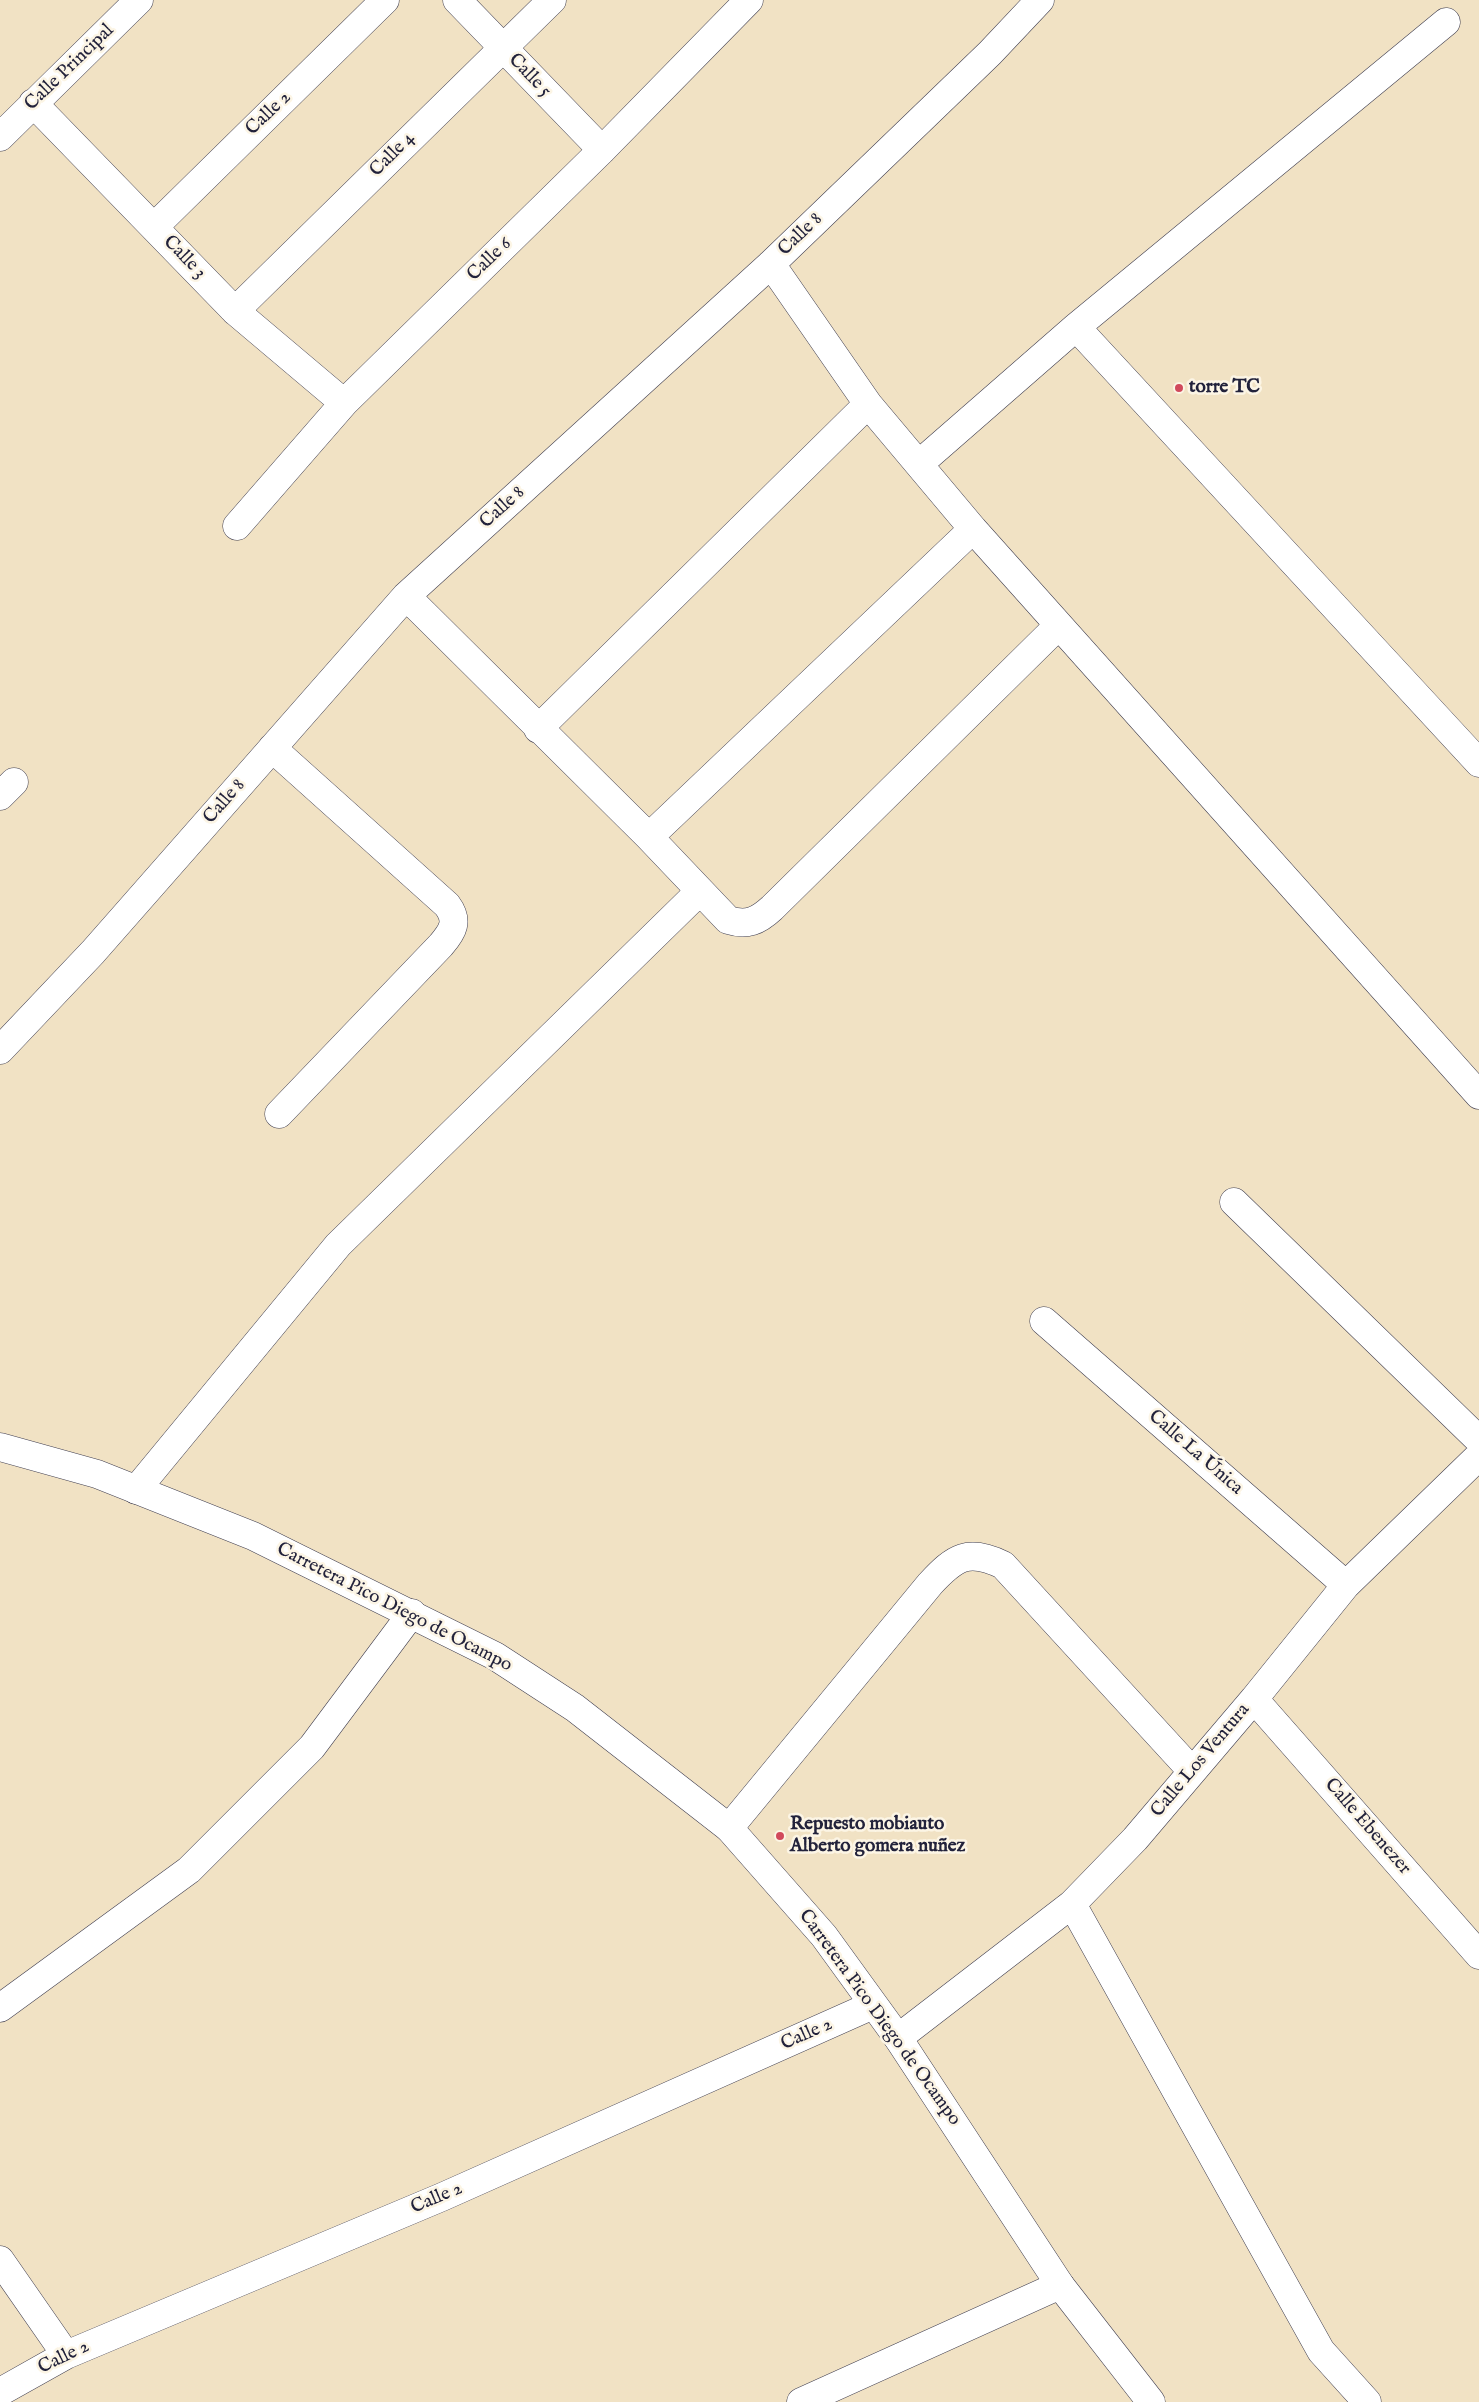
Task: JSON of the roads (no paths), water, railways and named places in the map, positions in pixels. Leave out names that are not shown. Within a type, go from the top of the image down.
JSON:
[{"type":"street","name":"Calle Principal","points":[[0,137],[139,0]]},
{"type":"street","name":"Calle 2","points":[[154,227],[385,0]]},
{"type":"street","name":"Calle 5","points":[[457,0],[602,150]]},
{"type":"street","name":"Calle 4","points":[[235,311],[552,0]]},
{"type":"street","name":"Calle 6","points":[[237,526],[344,403],[602,150],[749,0]]},
{"type":"street","name":"Calle 8","points":[[0,1050],[93,952],[406,596],[771,264],[983,60],[1040,0]]},
{"type":"street","points":[[919,464],[1076,327],[1446,22]]},
{"type":"street","name":"Calle 3","points":[[33,103],[235,311],[344,403]]},
{"type":"street","points":[[771,264],[868,404],[974,529],[1058,626],[1479,1095]]},
{"type":"street","points":[[1076,327],[1479,763]]},
{"type":"street","points":[[538,728],[868,404]]},
{"type":"street","points":[[649,837],[974,529]]},
{"type":"street","points":[[406,596],[649,837],[728,920],[742,925],[763,916],[1058,626]]},
{"type":"street","points":[[272,748],[447,905],[455,920],[453,931],[441,946],[279,1114]]},
{"type":"street","points":[[136,1490],[338,1245],[700,891]]},
{"type":"street","points":[[1234,1202],[1479,1440]]},
{"type":"street","name":"Calle La Única","points":[[1044,1321],[1346,1586]]},
{"type":"street","name":"Carretera Pico Diego de Ocampo","points":[[0,1447],[97,1474],[253,1536],[412,1613],[495,1656],[576,1708],[729,1828],[824,1936],[898,2038],[1060,2285],[1151,2402]]},
{"type":"street","name":"Calle Los Ventura","points":[[898,2038],[1072,1904],[1135,1839],[1346,1586],[1479,1456]]},
{"type":"street","points":[[729,1828],[930,1584],[946,1567],[963,1557],[985,1556],[1003,1565],[1192,1771]]},
{"type":"street","points":[[0,2008],[189,1870],[312,1747],[412,1613]]},
{"type":"street","name":"Calle Ebenezer","points":[[1254,1698],[1479,1955]]},
{"type":"street","points":[[1072,1904],[1321,2351],[1367,2402]]},
{"type":"street","name":"Calle 2","points":[[0,2392],[66,2355],[442,2197],[873,2005]]},
{"type":"street","points":[[0,2260],[66,2355]]},
{"type":"street","points":[[801,2402],[1060,2285]]},
{"type":"place","name":"torre TC","points":[[1179,388]]},
{"type":"place","name":"Repuesto mobiauto Alberto gomera nuñez","points":[[780,1836]]}]
